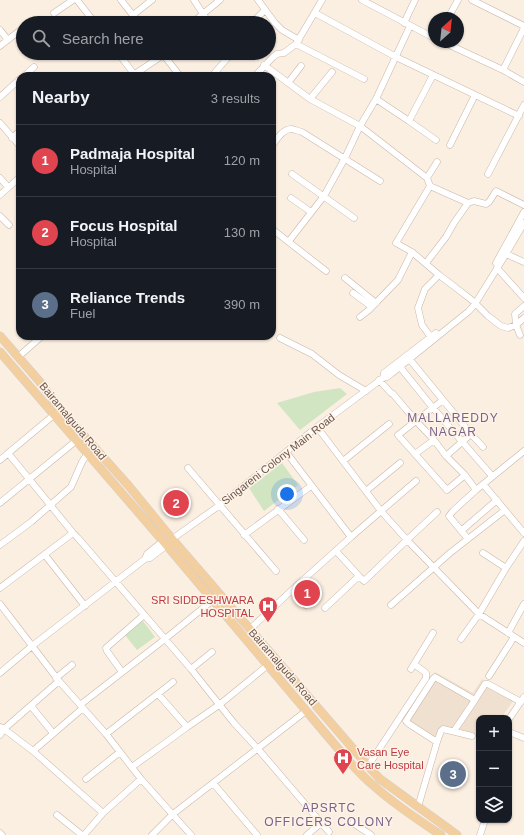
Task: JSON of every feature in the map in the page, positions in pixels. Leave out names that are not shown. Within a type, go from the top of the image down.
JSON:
[{"type":"main road","name":"Bairamalguda Road","points":[[0,336],[40,382],[60,409],[128,485],[167,542],[213,600],[346,758],[371,784],[438,834]]},
{"type":"main road","name":"Bairamalguda Road","points":[[0,352],[167,542],[250,629],[368,766],[378,776],[457,835]]},
{"type":"main road","points":[[371,784],[378,776]]},
{"type":"street","points":[[54,13],[73,0]]},
{"type":"street","points":[[77,0],[90,16]]},
{"type":"street","points":[[121,0],[133,16],[152,0]]},
{"type":"street","points":[[194,0],[203,14]]},
{"type":"street","points":[[201,16],[220,0]]},
{"type":"street","points":[[258,0],[270,16]]},
{"type":"street","points":[[276,55],[284,53],[298,42],[322,0]]},
{"type":"street","points":[[362,0],[372,2],[404,23],[428,35]]},
{"type":"street","points":[[404,23],[415,0]]},
{"type":"street","points":[[451,12],[458,0]]},
{"type":"street","points":[[472,0],[524,27],[503,70]]},
{"type":"street","points":[[259,16],[265,10]]},
{"type":"street","points":[[315,13],[396,57],[519,116]]},
{"type":"street","points":[[276,24],[298,42],[364,79]]},
{"type":"street","points":[[288,241],[324,196],[345,158],[360,126],[376,99],[410,26]]},
{"type":"street","points":[[0,30],[8,40]]},
{"type":"street","points":[[0,46],[16,34]]},
{"type":"street","points":[[456,48],[503,70],[524,82]]},
{"type":"street","points":[[123,60],[131,72]]},
{"type":"street","points":[[137,72],[154,60]]},
{"type":"street","points":[[167,60],[177,72]]},
{"type":"street","points":[[215,72],[226,60]]},
{"type":"street","points":[[258,72],[269,60]]},
{"type":"street","points":[[264,65],[273,72]]},
{"type":"street","points":[[288,83],[302,66]]},
{"type":"street","points":[[28,72],[34,67]]},
{"type":"street","points":[[310,99],[332,72]]},
{"type":"street","points":[[276,74],[310,99],[360,126],[427,178],[430,186],[468,203]]},
{"type":"street","points":[[409,121],[433,75]]},
{"type":"street","points":[[0,97],[16,83]]},
{"type":"street","points":[[450,145],[475,95]]},
{"type":"street","points":[[376,99],[436,140]]},
{"type":"street","points":[[488,174],[524,105]]},
{"type":"street","points":[[0,123],[16,142]]},
{"type":"street","points":[[276,140],[287,130],[292,129],[302,132],[380,181]]},
{"type":"street","points":[[12,138],[16,134]]},
{"type":"street","points":[[427,178],[437,162]]},
{"type":"street","points":[[292,174],[354,218]]},
{"type":"street","points":[[0,178],[8,187]]},
{"type":"street","points":[[0,195],[16,180]]},
{"type":"street","points":[[430,186],[396,242],[426,263],[439,276],[474,302],[501,326],[508,328],[516,326],[524,318]]},
{"type":"street","points":[[426,263],[446,237],[468,203],[474,201],[486,204],[496,191],[524,205]]},
{"type":"street","points":[[291,198],[311,212]]},
{"type":"street","name":"Singareni Colony Main Road","points":[[474,302],[506,254],[524,213]]},
{"type":"street","points":[[0,216],[9,226]]},
{"type":"street","name":"Singareni Colony Main Road","points":[[381,379],[384,373],[408,358],[469,311],[514,235],[524,223]]},
{"type":"street","points":[[276,232],[326,271]]},
{"type":"street","points":[[360,317],[398,280],[412,252]]},
{"type":"street","points":[[506,254],[524,262]]},
{"type":"street","points":[[497,268],[524,298]]},
{"type":"street","points":[[432,339],[422,325],[418,308],[425,289],[439,276]]},
{"type":"street","points":[[345,278],[374,305]]},
{"type":"street","points":[[353,293],[374,305]]},
{"type":"street","points":[[520,335],[516,326],[515,314],[524,306]]},
{"type":"street","points":[[280,338],[312,354],[339,375],[366,391]]},
{"type":"street","points":[[18,357],[37,340]]},
{"type":"street","points":[[408,358],[483,447]]},
{"type":"street","name":"Singareni Colony Main Road","points":[[0,673],[32,646],[146,559],[150,558],[167,542],[220,504],[317,427],[381,379],[387,377],[400,367],[408,358]]},
{"type":"street","points":[[400,367],[433,408],[492,476]]},
{"type":"street","points":[[381,379],[446,456],[465,475],[476,490]]},
{"type":"street","points":[[443,400],[398,435],[447,490],[465,475]]},
{"type":"street","points":[[0,460],[55,414]]},
{"type":"street","points":[[343,461],[389,424]]},
{"type":"street","points":[[317,427],[381,511],[407,540],[479,614],[524,643]]},
{"type":"street","points":[[446,456],[471,434]]},
{"type":"street","points":[[0,503],[77,440]]},
{"type":"street","points":[[415,454],[434,440]]},
{"type":"street","points":[[286,452],[351,538]]},
{"type":"street","points":[[8,453],[73,533],[329,832]]},
{"type":"street","points":[[0,546],[51,506],[71,487],[82,462],[88,453]]},
{"type":"street","points":[[468,539],[448,516],[492,476],[523,455]]},
{"type":"street","points":[[366,491],[400,463]]},
{"type":"street","points":[[188,468],[276,571]]},
{"type":"street","points":[[250,629],[416,481]]},
{"type":"street","points":[[483,484],[524,533]]},
{"type":"street","points":[[244,535],[311,486]]},
{"type":"street","points":[[461,531],[497,500]]},
{"type":"street","points":[[278,510],[304,540]]},
{"type":"street","points":[[391,605],[434,567],[505,510]]},
{"type":"street","points":[[336,551],[364,581],[437,512]]},
{"type":"street","points":[[0,588],[73,533]]},
{"type":"street","points":[[461,639],[479,614],[524,541]]},
{"type":"street","points":[[483,553],[506,568]]},
{"type":"street","points":[[45,555],[85,606]]},
{"type":"street","points":[[325,608],[359,576]]},
{"type":"street","points":[[292,590],[306,605]]},
{"type":"street","points":[[33,750],[122,672],[213,600]]},
{"type":"street","points":[[0,604],[57,679],[106,734],[141,779],[191,835]]},
{"type":"street","points":[[508,633],[524,604]]},
{"type":"street","points":[[122,672],[106,648],[144,615]]},
{"type":"street","points":[[368,766],[426,678],[426,673],[413,666],[432,633]]},
{"type":"street","points":[[489,676],[514,637]]},
{"type":"street","points":[[191,669],[212,652]]},
{"type":"street","points":[[0,735],[2,728],[31,706],[72,665]]},
{"type":"street","points":[[132,767],[186,727],[219,705],[268,665]]},
{"type":"street","points":[[437,742],[406,721],[434,678],[437,678],[475,700]]},
{"type":"street","points":[[106,734],[173,682]]},
{"type":"street","points":[[454,731],[485,684],[522,700],[512,715]]},
{"type":"street","points":[[158,694],[186,727]]},
{"type":"street","points":[[31,706],[53,733]]},
{"type":"street","points":[[152,835],[173,814],[306,711]]},
{"type":"street","points":[[2,728],[33,750],[103,813]]},
{"type":"street","points":[[418,807],[442,729],[472,736]]},
{"type":"street","points":[[512,733],[524,738]]},
{"type":"street","points":[[86,779],[120,752]]},
{"type":"street","points":[[57,815],[83,835],[103,813],[141,779]]},
{"type":"street","points":[[213,783],[257,835]]},
{"type":"street","points":[[306,835],[321,823]]},
{"type":"street","points":[[353,823],[371,835]]},
{"type":"street","points":[[480,835],[484,823]]},
{"type":"shaded area","points":[[435,672],[473,693],[482,679],[516,697],[503,715],[476,715],[476,737],[444,731],[434,743],[403,723]]},
{"type":"green space","points":[[340,388],[347,394],[300,430],[277,403],[314,392]]},
{"type":"green space","points":[[282,463],[298,485],[264,511],[249,488]]},
{"type":"green space","points":[[143,621],[155,637],[137,650],[125,635]]},
{"type":"place","name":"Focus Hospital","points":[[176,503]]},
{"type":"place","name":"Padmaja Hospital","points":[[307,593]]},
{"type":"place","name":"SRI SIDDESHWARA HOSPITAL","points":[[268,623]]},
{"type":"place","name":"Reliance Trends","points":[[453,774]]},
{"type":"place","name":"Vasan Eye Care Hospital","points":[[343,775]]},
{"type":"district","name":"MALLAREDDY NAGAR","points":[[453,425]]},
{"type":"district","name":"APSRTC OFFICERS COLONY","points":[[329,815]]}]
